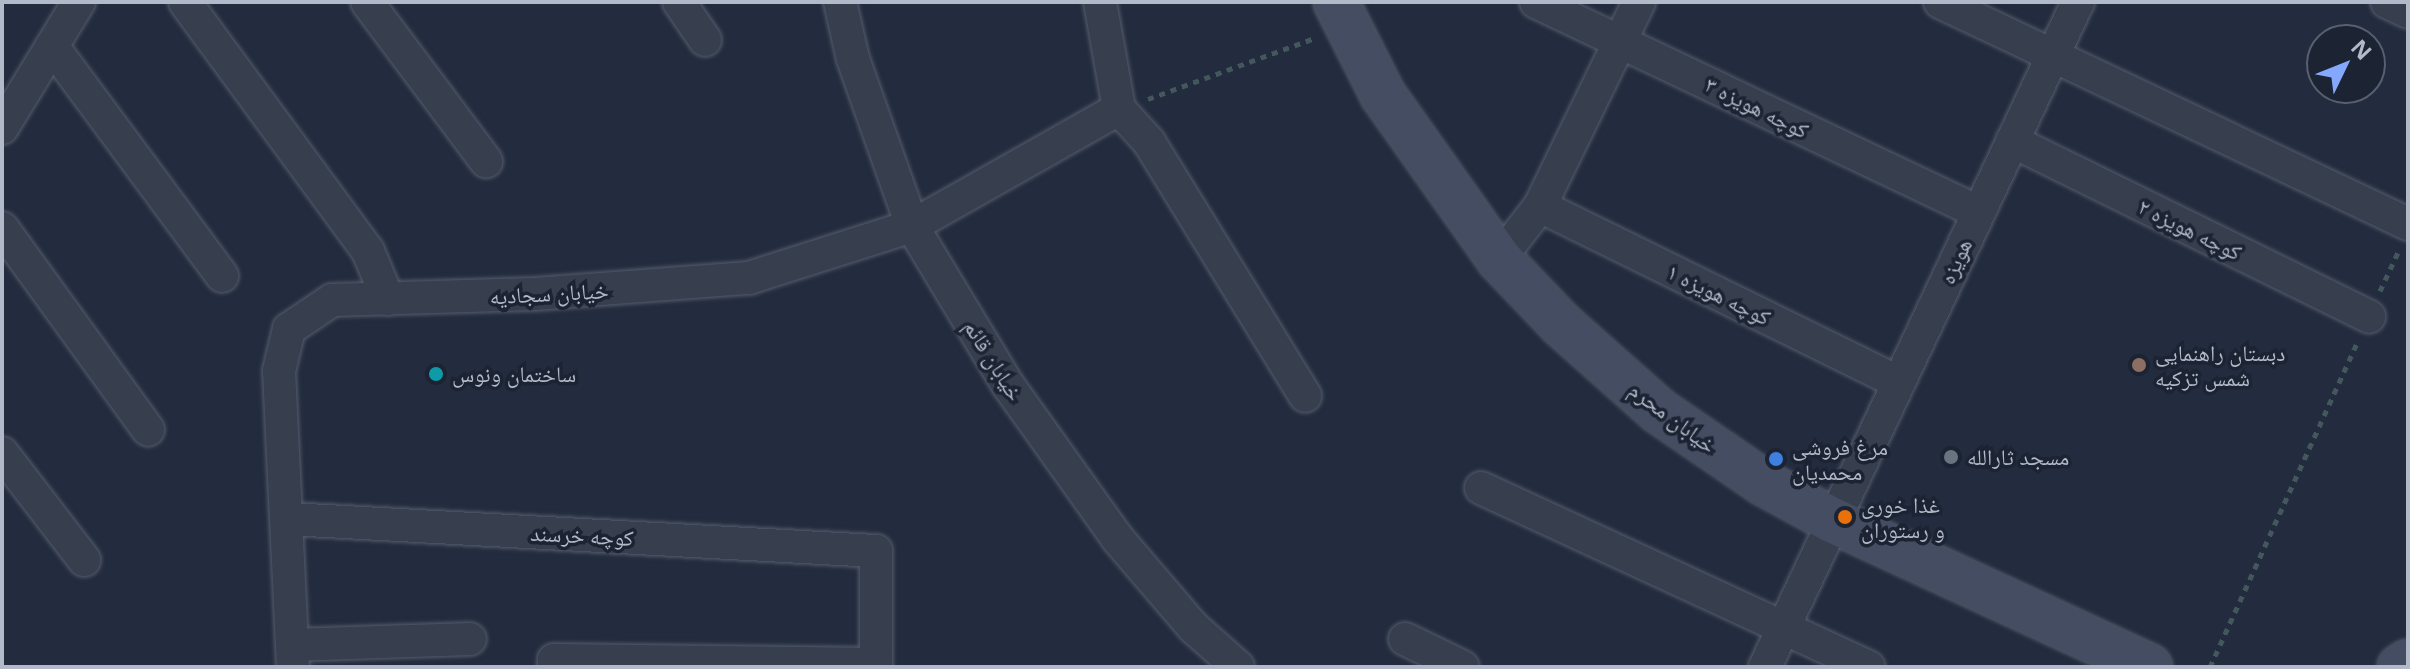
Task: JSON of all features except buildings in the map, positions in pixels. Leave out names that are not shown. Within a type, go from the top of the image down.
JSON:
[{"type":"street","points":[[2,128],[79,2]]},
{"type":"street","points":[[185,2],[368,251],[388,299]]},
{"type":"street","points":[[367,2],[486,161]]},
{"type":"street","points":[[679,2],[705,40]]},
{"type":"street","name":"خیابان قائم","points":[[840,2],[853,59],[912,226],[1008,385],[1117,538],[1193,627],[1238,667]]},
{"type":"street","points":[[1100,2],[1119,109],[1149,142],[1305,396]]},
{"type":"street","name":"کوچه هویزه ۳","points":[[1536,2],[1978,212]]},
{"type":"street","points":[[1499,259],[1540,206],[1639,2]]},
{"type":"street","points":[[1940,2],[2405,234]]},
{"type":"street","name":"هویزه","points":[[1765,667],[2078,2]]},
{"type":"street","points":[[2387,2],[2408,12]]},
{"type":"street","name":"خیابان محرم","points":[[1341,14],[1383,95],[1499,259],[1561,324],[1659,411],[1764,483],[1832,520],[2150,667]]},
{"type":"street","points":[[52,46],[222,276]]},
{"type":"street","name":"خیابان سجادیه","points":[[292,656],[289,519],[279,371],[289,329],[332,300],[592,291],[749,278],[912,226],[1119,109]]},
{"type":"street","name":"کوچه هویزه ۲","points":[[2012,141],[2369,317]]},
{"type":"street","name":"کوچه هویزه ۱","points":[[1540,206],[1898,382]]},
{"type":"street","points":[[2,228],[148,430]]},
{"type":"street","points":[[2,453],[84,560]]},
{"type":"street","points":[[1481,488],[1869,667]]},
{"type":"street","name":"کوچه خرسند","points":[[289,519],[876,551],[876,664],[554,660],[554,667]]},
{"type":"street","points":[[292,656],[470,639]]},
{"type":"street","points":[[1405,639],[1463,667]]},
{"type":"street","points":[[2400,667],[2408,664]]},
{"type":"path","points":[[1119,109],[1341,14]]},
{"type":"path","points":[[2210,667],[2405,234]]},
{"type":"place","name":"دبستان راهنمایی شمس تزکیه","points":[[2139,365]]},
{"type":"place","name":"ساختمان ونوس","points":[[436,374]]},
{"type":"place","name":"مسجد ثارالله","points":[[1951,457]]},
{"type":"place","name":"مرغ فروشی محمدیان","points":[[1776,459]]},
{"type":"place","name":"غذا خوری و رستوران","points":[[1845,517]]}]
